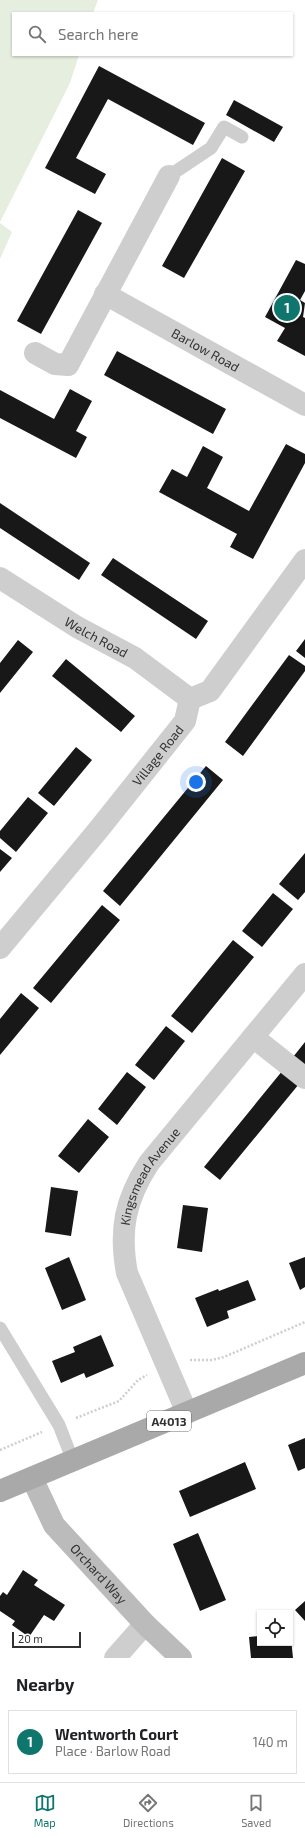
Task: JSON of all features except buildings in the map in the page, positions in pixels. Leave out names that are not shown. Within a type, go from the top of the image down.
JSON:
[{"type":"main road","name":"A4013","points":[[0,1491],[305,1363]]},
{"type":"street","points":[[35,353],[55,364],[68,365],[169,176]]},
{"type":"street","name":"Barlow Road","points":[[106,294],[305,406]]},
{"type":"street","points":[[190,699],[210,691],[305,560]]},
{"type":"street","name":"Welch Road","points":[[2,582],[135,658],[190,699]]},
{"type":"street","name":"Village Road","points":[[0,948],[99,829],[185,721],[190,699]]},
{"type":"street","name":"Kingsmead Avenue","points":[[187,1413],[127,1273],[123,1248],[125,1216],[130,1197],[138,1179],[149,1163],[305,974]]},
{"type":"street","points":[[253,1037],[305,1078]]},
{"type":"street","name":"Orchard Way","points":[[32,1478],[54,1525],[145,1624],[181,1658]]},
{"type":"street","points":[[115,1658],[145,1624]]},
{"type":"lane","points":[[169,176],[211,148],[224,127],[242,137]]},
{"type":"lane","points":[[0,1328],[59,1425],[73,1461]]},
{"type":"green space","points":[[0,0],[98,0],[93,12],[12,12],[12,56],[79,56],[70,83],[0,222]]},
{"type":"green space","points":[[0,223],[12,232],[0,259]]},
{"type":"place","name":"Wentworth Court","points":[[287,308]]}]
